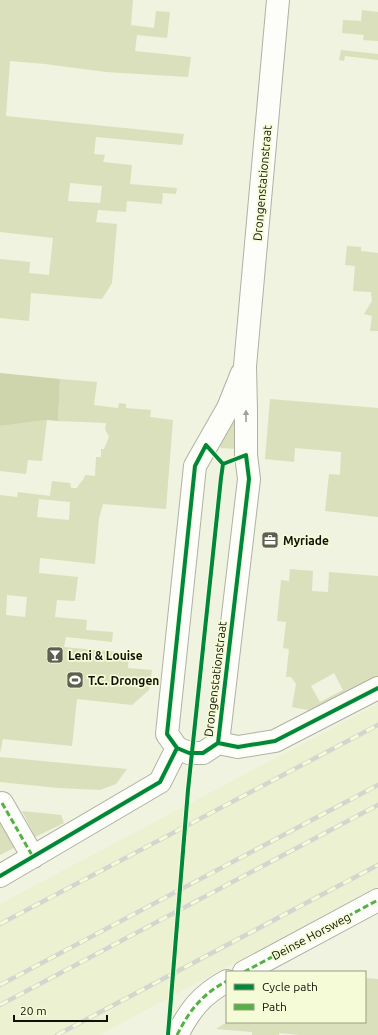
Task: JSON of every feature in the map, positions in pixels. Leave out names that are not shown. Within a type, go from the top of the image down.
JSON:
[{"type":"street","name":"Drongenstationstraat","points":[[245,366],[228,408],[195,466],[167,734],[176,748],[189,753],[203,753],[218,743],[248,479],[246,455],[245,366],[278,0]]},
{"type":"street","points":[[218,743],[238,747],[275,741],[378,688]]},
{"type":"street","points":[[0,876],[160,782],[176,748]]},
{"type":"street","points":[[2,803],[27,860]]},
{"type":"street","name":"Deinse Horsweg","points":[[246,971],[378,900]]},
{"type":"street","points":[[176,1035],[187,1016],[203,997],[226,982]]},
{"type":"shaded area","points":[[0,0],[133,0],[131,25],[154,28],[156,11],[170,12],[167,38],[137,35],[135,51],[191,57],[188,77],[106,72],[10,61],[6,116],[184,134],[182,145],[96,137],[94,154],[105,155],[103,162],[132,165],[130,184],[177,188],[176,194],[163,193],[162,204],[127,201],[126,212],[98,210],[96,222],[117,224],[112,283],[102,299],[31,293],[29,321],[0,318],[0,259],[30,262],[29,273],[49,275],[53,238],[0,232]],"holes":[[[70,183],[102,186],[100,203],[68,201]]]},
{"type":"shaded area","points":[[362,10],[378,12],[378,41],[363,40],[364,35],[342,33],[343,20],[361,21]]},
{"type":"shaded area","points":[[341,50],[378,54],[378,60],[345,56],[344,61],[339,60]]},
{"type":"shaded area","points":[[347,246],[361,247],[361,251],[378,253],[378,331],[370,331],[372,316],[364,314],[372,301],[371,292],[353,291],[355,266],[345,265]]},
{"type":"shaded area","points":[[0,373],[60,379],[58,421],[47,420],[0,426]]},
{"type":"shaded area","points":[[60,379],[97,382],[94,405],[118,408],[119,403],[126,404],[126,408],[151,410],[150,417],[173,420],[166,509],[103,504],[99,518],[95,564],[40,558],[39,573],[78,577],[75,601],[57,600],[55,617],[87,620],[86,630],[113,632],[112,642],[66,637],[64,647],[129,653],[128,668],[152,670],[149,690],[132,705],[77,699],[72,746],[3,739],[0,753],[0,495],[17,497],[18,492],[50,496],[52,481],[70,483],[71,488],[77,488],[84,479],[85,475],[95,476],[96,457],[101,457],[101,449],[104,449],[109,437],[105,429],[106,423],[58,421]],"holes":[[[39,499],[70,502],[69,520],[37,517]],[[7,595],[27,597],[25,617],[6,615]]]},
{"type":"shaded area","points":[[270,399],[378,408],[378,517],[325,511],[329,474],[340,475],[341,452],[295,448],[294,462],[265,459]]},
{"type":"shaded area","points":[[236,410],[237,449],[221,448],[217,441]]},
{"type":"shaded area","points":[[47,420],[42,461],[28,460],[26,474],[0,471],[0,426]]},
{"type":"shaded area","points":[[290,569],[313,571],[312,591],[328,592],[329,572],[378,576],[378,678],[313,711],[292,707],[296,684],[291,677],[286,677],[289,649],[283,648],[286,622],[277,621],[281,580],[289,581]],"holes":[[[334,673],[343,690],[320,702],[311,686]]]},
{"type":"shaded area","points":[[378,704],[378,886],[99,1035],[0,1035],[0,904]]},
{"type":"shaded area","points":[[0,757],[127,769],[116,784],[100,790],[58,788],[0,782]]},
{"type":"shaded area","points":[[22,811],[61,815],[64,823],[35,837]]},
{"type":"shaded area","points":[[0,817],[16,847],[0,855]]},
{"type":"shaded area","points":[[366,978],[378,979],[378,1035],[300,1035],[279,1033],[279,1035],[252,1035],[252,1032],[216,1029],[226,1023],[366,1023]]},
{"type":"railway","points":[[0,924],[378,725]]},
{"type":"railway","points":[[0,985],[378,785]]},
{"type":"railway","points":[[0,1005],[378,805]]},
{"type":"railway","points":[[57,1035],[378,865]]},
{"type":"marked path","points":[[2,803],[33,857]]},
{"type":"marked path","points":[[246,971],[378,900]]},
{"type":"marked path","points":[[177,1035],[197,1004],[210,992],[226,982]]},
{"type":"cycle path","points":[[218,743],[203,753],[189,753],[177,748],[167,734],[195,466],[206,445],[223,464]]},
{"type":"cycle path","points":[[218,743],[249,479],[246,455],[223,464]]},
{"type":"cycle path","points":[[168,1035],[188,790],[223,464]]},
{"type":"cycle path","points":[[218,743],[238,747],[275,741],[378,688]]},
{"type":"cycle path","points":[[0,876],[160,782],[177,748]]},
{"type":"place","name":"Myriade","points":[[270,540]]},
{"type":"place","name":"Leni & Louise","points":[[55,655]]},
{"type":"place","name":"T.C. Drongen","points":[[75,680]]}]
